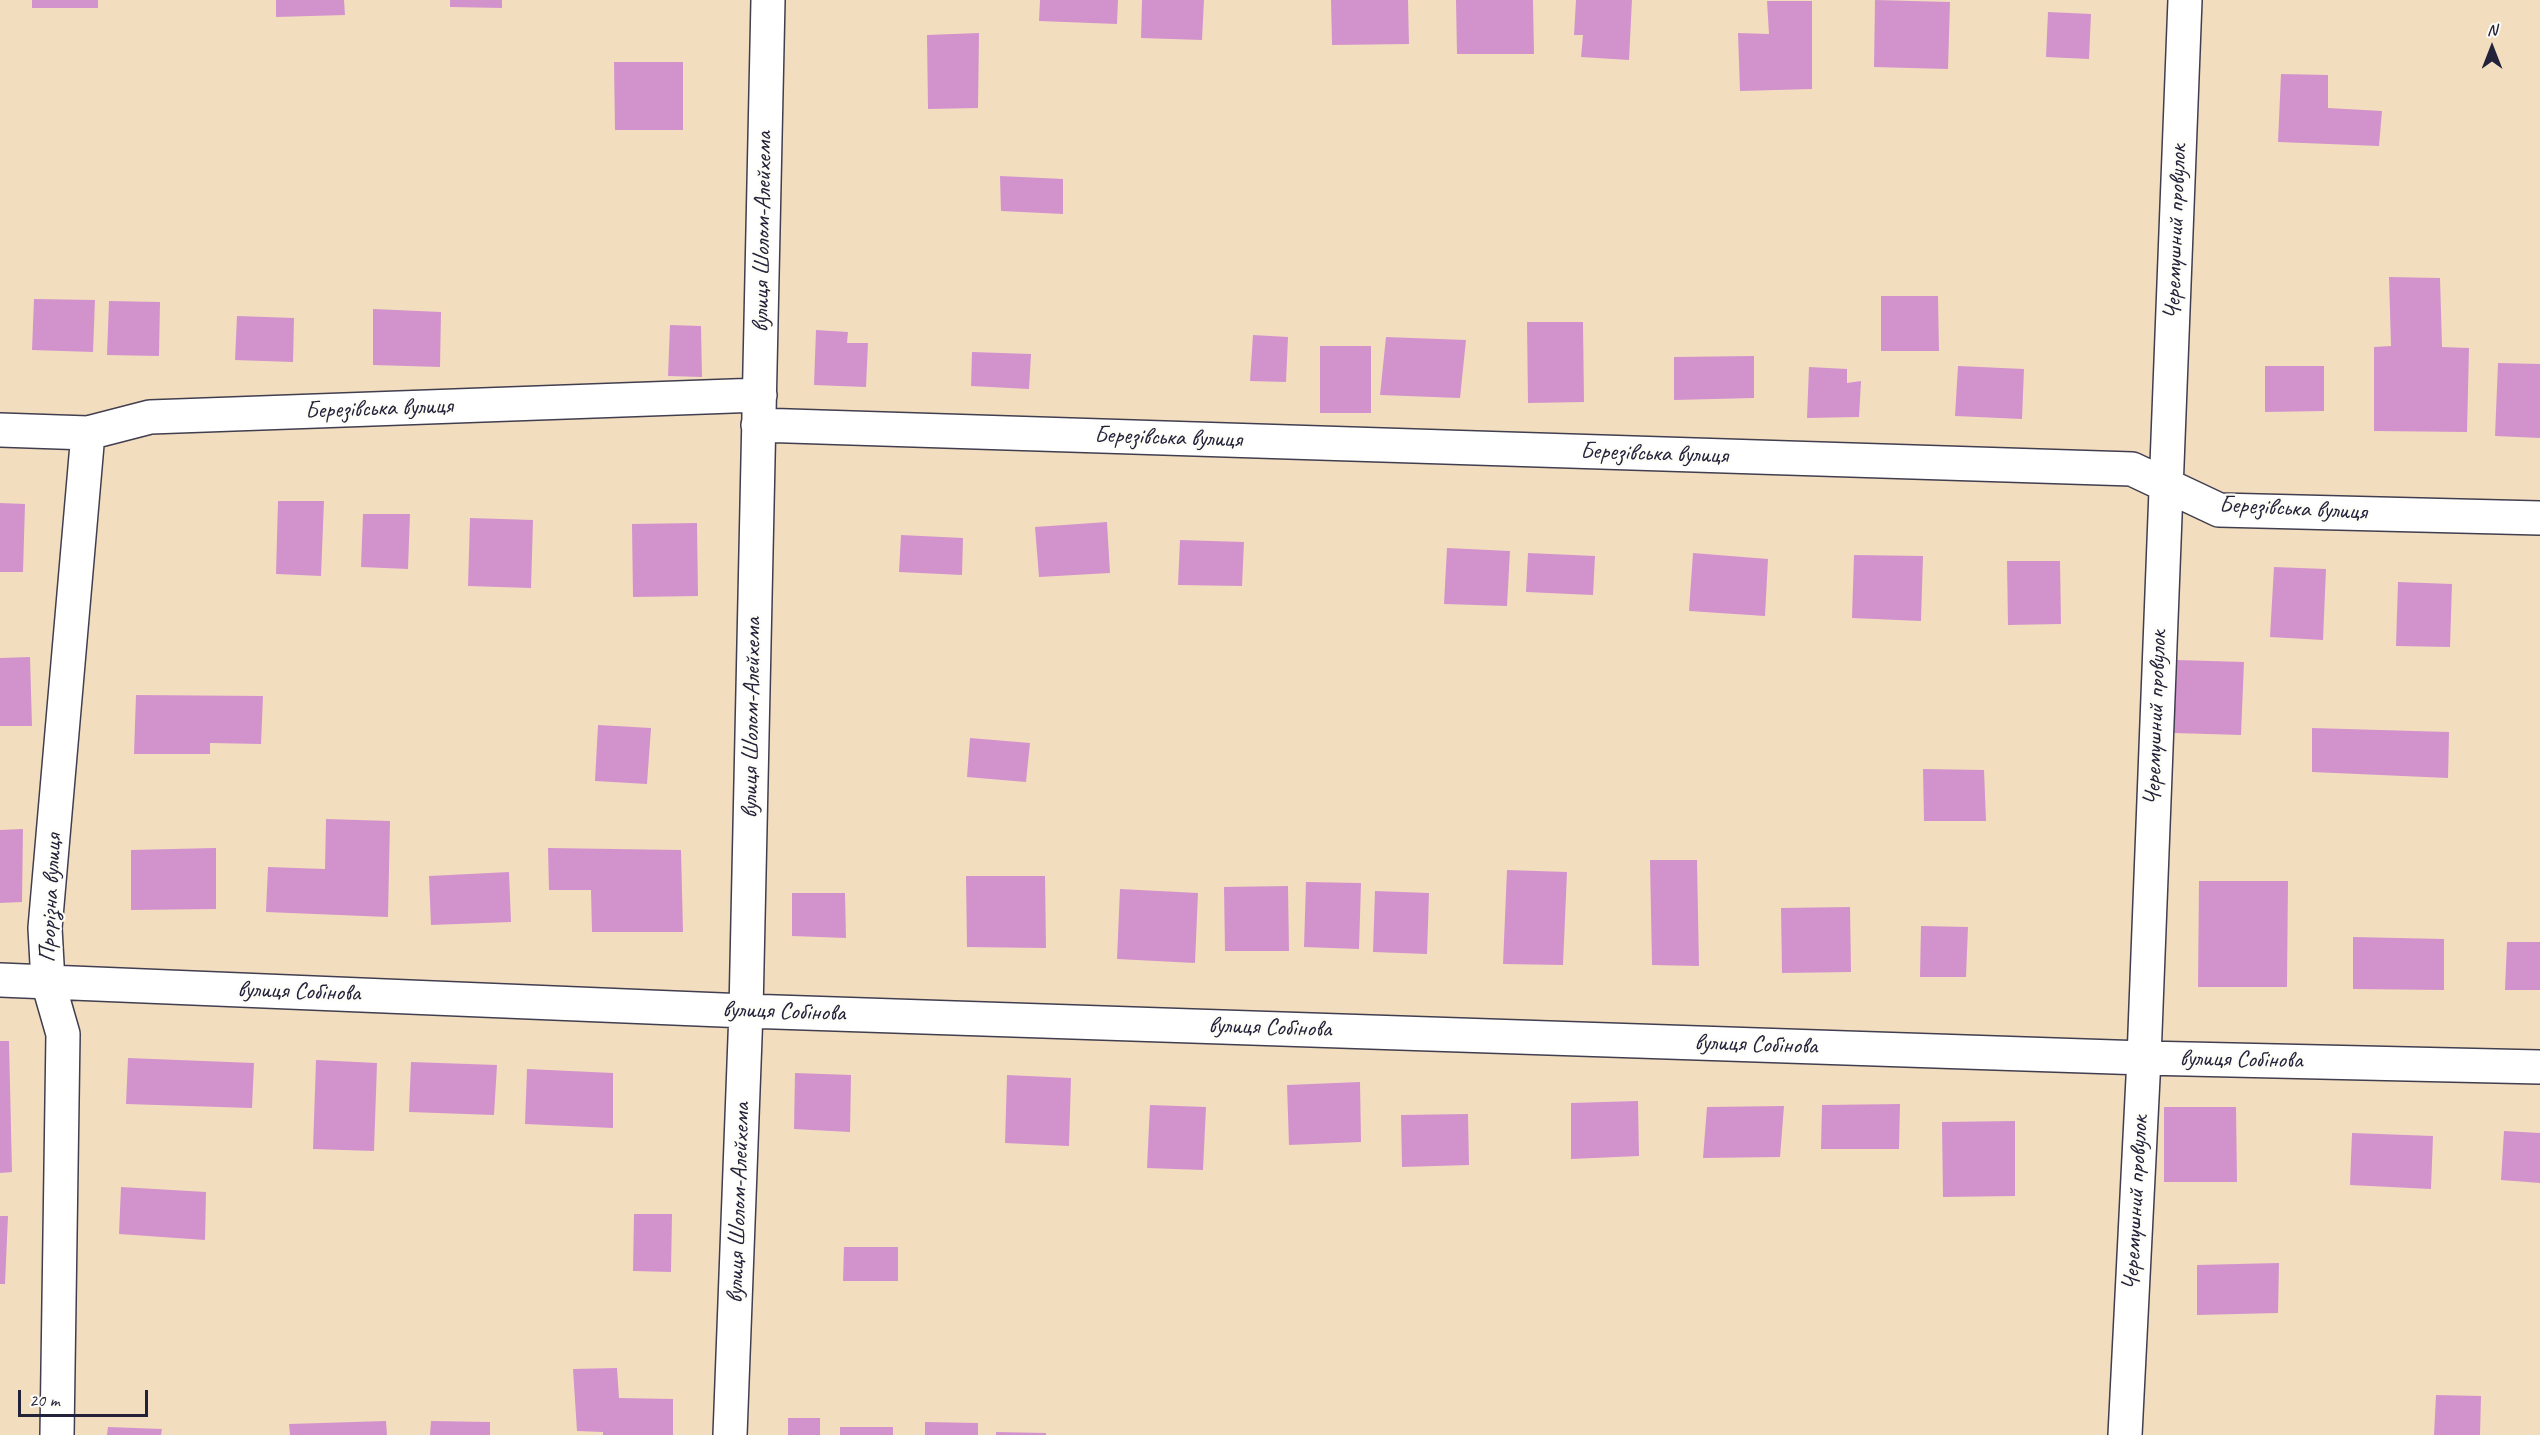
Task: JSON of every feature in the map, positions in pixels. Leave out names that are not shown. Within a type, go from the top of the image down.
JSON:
[{"type":"street","name":"вулиця Шолом-Алейхема","points":[[730,1435],[746,1011],[768,0]]},
{"type":"street","name":"Черемушний провулок","points":[[2125,1435],[2144,1058],[2185,0]]},
{"type":"street","name":"Березівська вулиця","points":[[0,430],[88,433],[150,417],[759,410],[2132,469],[2219,510],[2540,518]]},
{"type":"street","name":"Прорізна вулиця","points":[[57,1435],[63,1034],[48,982],[45,928],[88,433]]},
{"type":"street","name":"вулиця Собінова","points":[[0,980],[746,1011],[2144,1058],[2540,1067]]},
{"type":"building","points":[[32,0],[98,0],[98,8],[32,8]]},
{"type":"building","points":[[276,0],[344,0],[345,15],[276,17]]},
{"type":"building","points":[[450,0],[502,0],[502,8],[450,7]]},
{"type":"building","points":[[1040,0],[1118,0],[1117,24],[1039,21]]},
{"type":"building","points":[[1142,0],[1204,0],[1202,40],[1141,38]]},
{"type":"building","points":[[1331,0],[1408,0],[1409,44],[1332,45]]},
{"type":"building","points":[[1456,0],[1533,0],[1534,54],[1457,54]]},
{"type":"building","points":[[1576,0],[1632,0],[1629,60],[1581,57],[1583,35],[1574,35]]},
{"type":"building","points":[[1875,0],[1950,2],[1948,69],[1874,67]]},
{"type":"building","points":[[1767,1],[1812,1],[1812,89],[1740,91],[1738,33],[1769,34]]},
{"type":"building","points":[[2048,12],[2091,14],[2089,59],[2046,57]]},
{"type":"building","points":[[979,33],[978,108],[928,109],[927,35]]},
{"type":"building","points":[[614,62],[683,62],[683,130],[615,130]]},
{"type":"building","points":[[2281,74],[2328,75],[2328,108],[2382,111],[2379,146],[2278,142]]},
{"type":"building","points":[[1000,176],[1063,179],[1063,214],[1001,211]]},
{"type":"building","points":[[2389,277],[2440,278],[2442,347],[2469,348],[2467,432],[2374,431],[2374,347],[2391,346]]},
{"type":"building","points":[[1881,296],[1938,296],[1939,351],[1881,351]]},
{"type":"building","points":[[34,299],[95,300],[93,352],[32,350]]},
{"type":"building","points":[[109,301],[160,302],[159,356],[107,355]]},
{"type":"building","points":[[373,309],[441,312],[440,367],[373,365]]},
{"type":"building","points":[[237,316],[294,318],[293,362],[235,360]]},
{"type":"building","points":[[1527,322],[1583,322],[1584,402],[1528,403]]},
{"type":"building","points":[[670,325],[701,326],[702,377],[668,376]]},
{"type":"building","points":[[816,330],[848,332],[847,343],[868,343],[866,387],[814,385]]},
{"type":"building","points":[[1253,335],[1288,337],[1286,382],[1250,381]]},
{"type":"building","points":[[1386,337],[1466,340],[1460,398],[1380,395]]},
{"type":"building","points":[[1320,346],[1371,346],[1371,413],[1320,413]]},
{"type":"building","points":[[972,352],[1031,354],[1029,389],[971,386]]},
{"type":"building","points":[[1754,356],[1754,398],[1674,400],[1674,357]]},
{"type":"building","points":[[2498,363],[2540,364],[2540,438],[2495,436]]},
{"type":"building","points":[[1958,366],[2024,369],[2022,419],[1955,416]]},
{"type":"building","points":[[2265,366],[2324,366],[2324,411],[2265,412]]},
{"type":"building","points":[[1809,367],[1847,369],[1847,383],[1861,381],[1859,417],[1807,418]]},
{"type":"building","points":[[278,501],[324,501],[321,576],[276,574]]},
{"type":"building","points":[[0,503],[25,504],[23,572],[0,572]]},
{"type":"building","points":[[363,514],[410,514],[408,569],[361,567]]},
{"type":"building","points":[[470,518],[533,520],[531,588],[468,586]]},
{"type":"building","points":[[1107,522],[1110,573],[1039,577],[1035,527]]},
{"type":"building","points":[[697,523],[698,596],[633,597],[632,524]]},
{"type":"building","points":[[901,535],[963,538],[962,575],[899,572]]},
{"type":"building","points":[[1180,540],[1244,542],[1242,586],[1178,585]]},
{"type":"building","points":[[1447,548],[1510,551],[1507,606],[1444,604]]},
{"type":"building","points":[[1528,553],[1595,556],[1593,595],[1526,592]]},
{"type":"building","points":[[1693,553],[1768,559],[1765,616],[1689,611]]},
{"type":"building","points":[[1854,555],[1923,556],[1921,621],[1852,618]]},
{"type":"building","points":[[2007,561],[2060,561],[2061,624],[2008,625]]},
{"type":"building","points":[[2274,567],[2326,569],[2323,640],[2270,637]]},
{"type":"building","points":[[2398,582],[2452,584],[2450,647],[2396,646]]},
{"type":"building","points":[[30,657],[32,726],[0,726],[0,658]]},
{"type":"building","points":[[2177,660],[2244,662],[2241,735],[2174,733]]},
{"type":"building","points":[[136,695],[263,696],[261,744],[210,743],[210,754],[134,754]]},
{"type":"building","points":[[598,725],[651,728],[647,784],[595,781]]},
{"type":"building","points":[[2312,728],[2449,732],[2448,778],[2312,772]]},
{"type":"building","points":[[970,738],[1030,743],[1026,782],[967,777]]},
{"type":"building","points":[[1923,769],[1984,770],[1986,821],[1924,821]]},
{"type":"building","points":[[326,819],[390,821],[388,917],[266,912],[268,867],[325,869]]},
{"type":"building","points":[[23,829],[22,902],[0,903],[0,830]]},
{"type":"building","points":[[216,848],[216,909],[131,910],[131,850]]},
{"type":"building","points":[[548,848],[681,850],[683,932],[592,932],[591,890],[549,890]]},
{"type":"building","points":[[1650,860],[1697,860],[1699,966],[1652,965]]},
{"type":"building","points":[[1507,870],[1567,872],[1563,965],[1503,964]]},
{"type":"building","points":[[509,872],[511,922],[431,925],[429,876]]},
{"type":"building","points":[[966,876],[1045,876],[1046,948],[967,947]]},
{"type":"building","points":[[2199,881],[2288,881],[2287,987],[2198,987]]},
{"type":"building","points":[[1306,882],[1361,883],[1359,949],[1304,947]]},
{"type":"building","points":[[1288,886],[1289,951],[1225,951],[1224,887]]},
{"type":"building","points":[[1120,889],[1198,893],[1195,963],[1117,959]]},
{"type":"building","points":[[1375,891],[1429,893],[1427,954],[1373,952]]},
{"type":"building","points":[[792,893],[845,893],[846,938],[792,936]]},
{"type":"building","points":[[1850,907],[1851,972],[1782,973],[1781,908]]},
{"type":"building","points":[[1921,926],[1968,927],[1966,977],[1920,977]]},
{"type":"building","points":[[2353,937],[2444,939],[2444,990],[2353,989]]},
{"type":"building","points":[[2507,942],[2540,942],[2540,990],[2505,990]]},
{"type":"building","points":[[0,1041],[9,1041],[12,1172],[0,1173]]},
{"type":"building","points":[[128,1058],[254,1063],[252,1108],[126,1104]]},
{"type":"building","points":[[316,1060],[377,1063],[374,1151],[313,1149]]},
{"type":"building","points":[[411,1062],[497,1065],[494,1115],[409,1112]]},
{"type":"building","points":[[527,1069],[613,1073],[613,1128],[525,1124]]},
{"type":"building","points":[[795,1073],[851,1075],[850,1132],[794,1129]]},
{"type":"building","points":[[1007,1075],[1071,1078],[1069,1146],[1005,1143]]},
{"type":"building","points":[[1360,1082],[1361,1142],[1289,1145],[1287,1085]]},
{"type":"building","points":[[1638,1101],[1639,1156],[1571,1159],[1571,1103]]},
{"type":"building","points":[[1900,1104],[1899,1149],[1821,1149],[1822,1105]]},
{"type":"building","points":[[1150,1105],[1206,1107],[1203,1170],[1147,1168]]},
{"type":"building","points":[[1784,1106],[1780,1157],[1703,1158],[1707,1107]]},
{"type":"building","points":[[2164,1107],[2236,1107],[2237,1182],[2164,1182]]},
{"type":"building","points":[[1468,1114],[1469,1165],[1402,1167],[1401,1115]]},
{"type":"building","points":[[2015,1121],[2015,1196],[1943,1197],[1942,1122]]},
{"type":"building","points":[[2504,1131],[2540,1133],[2540,1183],[2501,1180]]},
{"type":"building","points":[[2352,1133],[2433,1136],[2431,1189],[2350,1185]]},
{"type":"building","points":[[121,1187],[206,1192],[205,1240],[119,1234]]},
{"type":"building","points":[[634,1214],[672,1214],[671,1272],[633,1271]]},
{"type":"building","points":[[0,1216],[8,1216],[5,1284],[0,1284]]},
{"type":"building","points":[[844,1247],[898,1247],[898,1281],[843,1281]]},
{"type":"building","points":[[2279,1263],[2278,1313],[2197,1315],[2197,1265]]},
{"type":"building","points":[[617,1368],[619,1398],[673,1399],[673,1435],[603,1435],[603,1432],[577,1431],[573,1369]]},
{"type":"building","points":[[2436,1395],[2481,1396],[2480,1435],[2434,1435]]},
{"type":"building","points":[[788,1418],[820,1418],[820,1435],[788,1435]]},
{"type":"building","points":[[386,1421],[387,1435],[290,1435],[289,1424]]},
{"type":"building","points":[[431,1421],[490,1422],[490,1435],[430,1435]]},
{"type":"building","points":[[925,1422],[978,1423],[978,1435],[925,1435]]},
{"type":"building","points":[[108,1427],[162,1429],[161,1435],[107,1435]]},
{"type":"building","points":[[840,1427],[893,1427],[893,1435],[840,1435]]},
{"type":"building","points":[[996,1432],[1046,1433],[1046,1435],[996,1435]]}]
